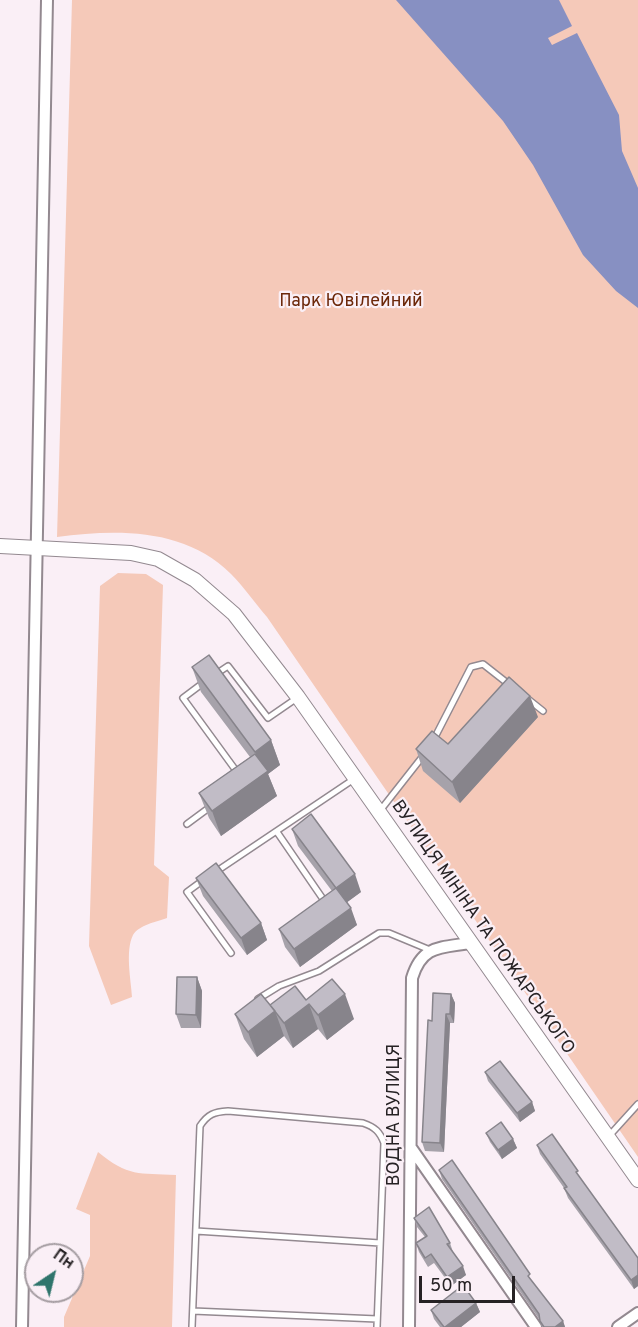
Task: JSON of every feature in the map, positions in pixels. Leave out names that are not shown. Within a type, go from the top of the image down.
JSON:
[{"type":"street","points":[[22,1327],[47,0]]},
{"type":"street","name":"ВУЛИЦЯ МІНІНА ТА ПОЖАРСЬКОГО","points":[[0,546],[131,553],[158,559],[181,570],[234,614],[298,697],[638,1180]]},
{"type":"street","points":[[430,950],[470,943]]},
{"type":"street","name":"ВОДНА ВУЛИЦЯ","points":[[409,1327],[412,978],[421,957],[430,950]]},
{"type":"street","points":[[411,1149],[536,1327]]},
{"type":"street","points":[[618,1327],[638,1313]]},
{"type":"lane","points":[[379,812],[429,747],[471,667],[483,664],[516,689]]},
{"type":"lane","points":[[244,782],[183,698],[228,666],[268,718],[298,697]]},
{"type":"lane","points":[[525,696],[543,711]]},
{"type":"lane","points":[[231,953],[188,892],[355,778]]},
{"type":"lane","points":[[187,824],[216,803]]},
{"type":"lane","points":[[277,832],[326,902],[317,909]]},
{"type":"lane","points":[[256,999],[279,986],[319,971],[379,933],[389,933],[430,950]]},
{"type":"lane","points":[[608,1137],[638,1104]]},
{"type":"lane","points":[[192,1327],[200,1126],[207,1116],[216,1112],[228,1111],[372,1126],[380,1133],[384,1143],[377,1327]]},
{"type":"lane","points":[[196,1231],[380,1243]]},
{"type":"lane","points":[[193,1311],[377,1319]]},
{"type":"green space","name":"Парк Ювілейний","points":[[72,0],[638,0],[638,1157],[267,617],[236,579],[213,559],[172,540],[127,533],[57,537]]},
{"type":"green space","points":[[118,573],[146,574],[163,585],[154,865],[169,877],[167,918],[148,924],[133,935],[129,949],[132,997],[111,1005],[89,946],[100,586]]},
{"type":"green space","points":[[98,1152],[126,1170],[176,1175],[172,1327],[64,1327],[64,1317],[70,1303],[84,1303],[84,1270],[90,1256],[90,1215],[76,1209]]},
{"type":"water","points":[[396,0],[559,0],[572,26],[548,38],[552,45],[577,33],[619,115],[622,151],[638,188],[638,308],[616,291],[583,255],[533,165],[503,121]]},
{"type":"building","points":[[209,655],[271,740],[255,752],[192,667]]},
{"type":"building","points":[[509,677],[530,696],[452,782],[416,749],[432,731],[448,744]]},
{"type":"building","points":[[255,754],[268,771],[212,811],[199,793]]},
{"type":"building","points":[[311,814],[355,874],[336,888],[292,829]]},
{"type":"building","points":[[216,863],[261,923],[241,938],[196,878]]},
{"type":"building","points":[[336,888],[351,908],[294,949],[279,929]]},
{"type":"building","points":[[177,977],[197,977],[196,1015],[176,1014]]},
{"type":"building","points":[[332,979],[345,994],[318,1015],[309,1004],[284,1023],[270,1005],[295,986],[306,1000]]},
{"type":"building","points":[[433,993],[451,994],[450,1014],[446,1014],[440,1143],[422,1142],[428,1020],[432,1021]]},
{"type":"building","points":[[261,994],[275,1011],[248,1032],[235,1014]]},
{"type":"building","points":[[500,1061],[532,1102],[517,1113],[485,1072]]},
{"type":"building","points":[[501,1122],[513,1139],[498,1150],[486,1133]]},
{"type":"building","points":[[552,1134],[578,1171],[576,1172],[638,1258],[638,1275],[631,1280],[564,1188],[567,1187],[537,1145]]},
{"type":"building","points":[[452,1160],[530,1274],[528,1276],[563,1321],[555,1327],[544,1327],[539,1314],[439,1170]]},
{"type":"building","points":[[429,1207],[450,1243],[447,1244],[463,1266],[447,1277],[431,1254],[425,1258],[416,1243],[427,1236],[414,1218]]},
{"type":"building","points":[[463,1285],[476,1303],[444,1327],[431,1310]]}]
